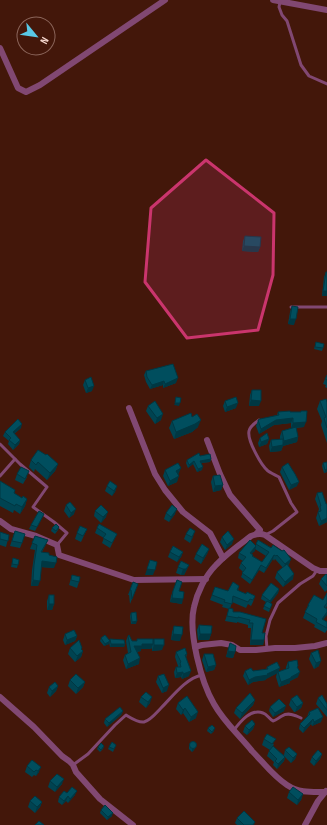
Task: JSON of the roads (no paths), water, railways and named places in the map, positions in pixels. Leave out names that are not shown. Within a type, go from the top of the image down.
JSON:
[{"type":"street","points":[[0,48],[18,88],[26,92],[40,85],[165,0]]},
{"type":"street","points":[[273,0],[327,10]]},
{"type":"street","points":[[129,408],[154,474],[183,512],[210,533],[223,558]]},
{"type":"street","points":[[207,440],[230,495],[260,530],[216,564],[208,574],[197,597],[193,608],[193,628],[195,647],[202,675],[214,704],[227,723],[276,776],[287,785],[303,792],[326,790]]},
{"type":"street","points":[[0,521],[11,529],[36,536],[57,545],[59,555],[134,580],[206,579]]},
{"type":"street","points":[[256,534],[265,535],[313,568],[324,572],[327,571]]},
{"type":"street","points":[[195,647],[221,643],[232,645],[240,650],[256,650],[295,648],[327,643]]},
{"type":"street","points":[[0,697],[34,727],[72,765],[76,772],[100,799],[133,825]]},
{"type":"street","points":[[305,825],[318,801],[326,790]]},
{"type":"lane","points":[[280,2],[279,7],[282,15],[287,21],[301,65],[309,76],[327,84]]},
{"type":"lane","points":[[291,307],[327,307]]},
{"type":"lane","points":[[259,420],[252,425],[248,432],[250,442],[263,466],[268,472],[279,477],[291,503],[297,512],[273,531],[265,535]]},
{"type":"lane","points":[[0,444],[20,464],[47,487],[33,507],[67,533],[57,545]]},
{"type":"lane","points":[[0,476],[15,459]]},
{"type":"lane","points":[[267,649],[266,636],[270,620],[278,603],[300,584],[313,576],[317,570]]},
{"type":"lane","points":[[72,765],[88,754],[126,715],[143,722],[152,717],[178,690],[190,680],[202,675]]},
{"type":"lane","points":[[234,730],[241,721],[252,712],[261,712],[266,714],[270,720],[273,721],[283,715],[289,714],[301,718]]}]
